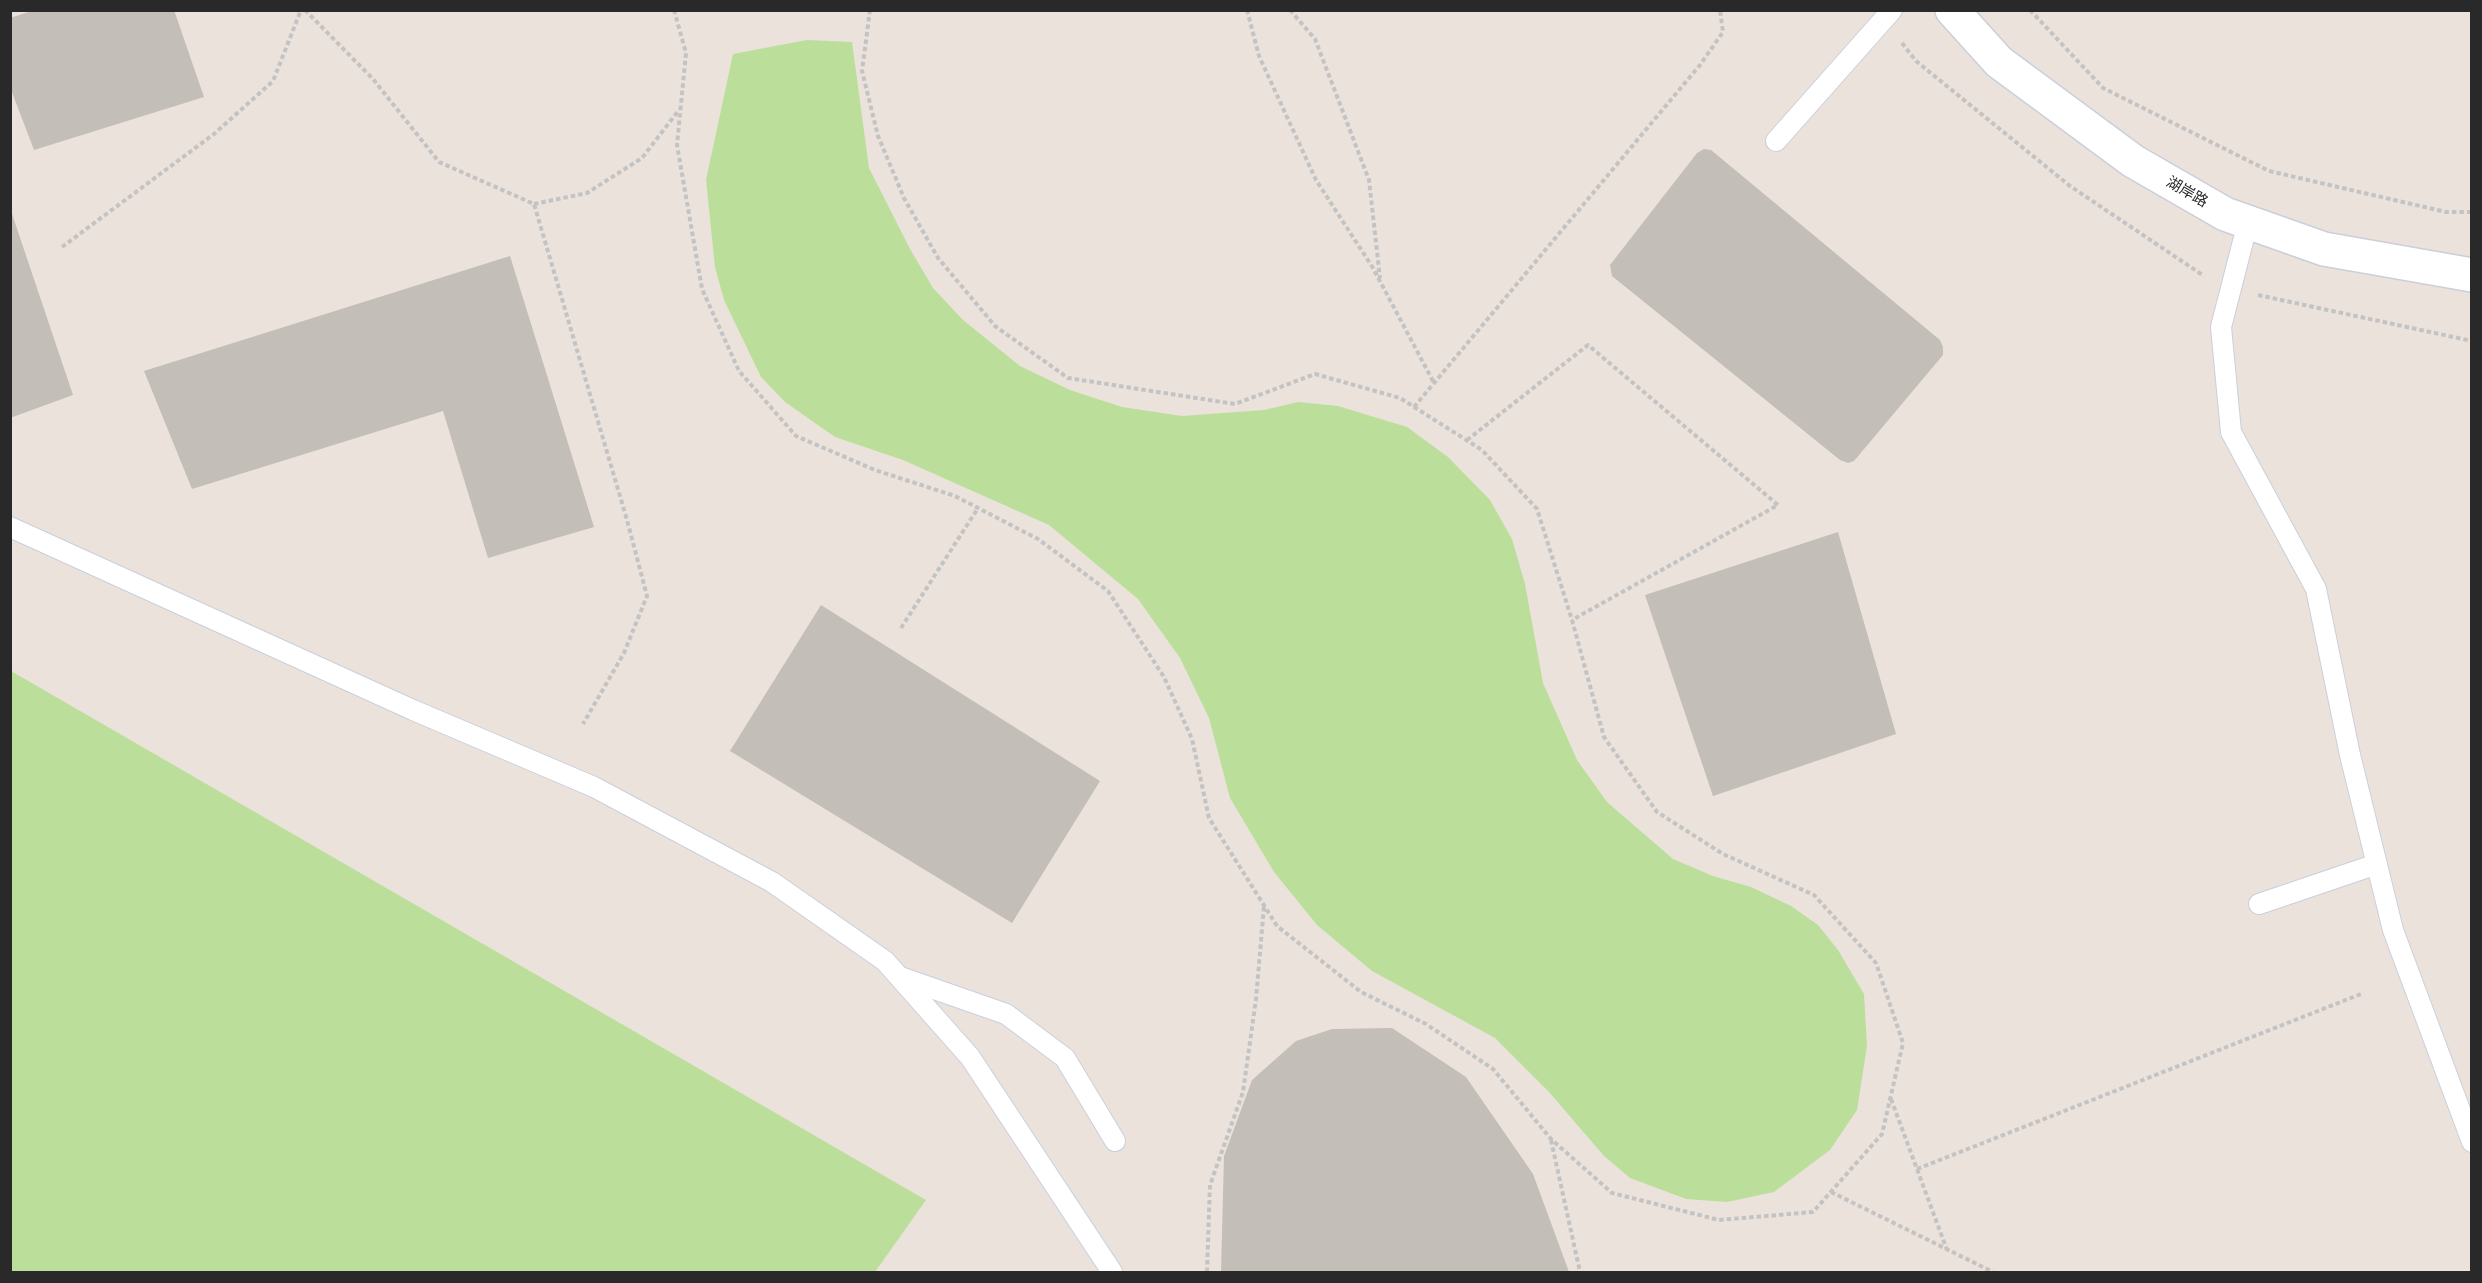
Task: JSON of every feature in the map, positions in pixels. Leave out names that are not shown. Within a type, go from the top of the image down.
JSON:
[{"type":"street","name":"湖岸路","points":[[1952,10],[1999,62],[2133,161],[2225,214],[2324,249],[2472,275]]},
{"type":"lane","points":[[1776,141],[1892,10]]},
{"type":"lane","points":[[2248,222],[2221,327],[2231,432],[2316,589],[2350,755],[2393,930],[2472,1142]]},
{"type":"lane","points":[[10,527],[392,700],[594,787],[772,882],[885,961],[969,1057],[1112,1272]]},
{"type":"lane","points":[[2259,904],[2377,864]]},
{"type":"lane","points":[[898,976],[1006,1014],[1065,1058],[1115,1141]]},
{"type":"path","points":[[62,247],[214,134],[273,81],[303,10],[373,79],[439,162],[534,204],[587,193],[642,158],[680,110]]},
{"type":"path","points":[[674,10],[686,53],[677,145],[702,288],[739,370],[796,436],[875,470],[955,496],[1038,539],[1108,591],[1164,677],[1192,739],[1209,818],[1277,926],[1361,992],[1426,1023],[1493,1069],[1551,1139],[1612,1193],[1719,1220],[1813,1212],[1882,1134],[1903,1043],[1876,963],[1814,895],[1723,854],[1657,812],[1604,737],[1572,620],[1537,509],[1482,450],[1400,398],[1315,374],[1235,404],[1068,378],[995,326],[938,258],[904,198],[878,136],[862,71],[870,10]]},
{"type":"path","points":[[1247,10],[1259,56],[1316,180],[1381,282],[1434,383]]},
{"type":"path","points":[[1290,10],[1315,39],[1369,180],[1381,282]]},
{"type":"path","points":[[1414,407],[1700,65],[1723,32],[1720,10]]},
{"type":"path","points":[[2030,10],[2103,88],[2269,171],[2446,212],[2472,212]]},
{"type":"path","points":[[534,204],[624,508],[647,596],[624,653],[583,724]]},
{"type":"path","points":[[1467,440],[1588,345],[1778,505],[1572,620]]},
{"type":"path","points":[[902,628],[978,508]]},
{"type":"path","points":[[1207,1272],[1210,1185],[1243,1092],[1256,999],[1264,905]]},
{"type":"path","points":[[1917,1169],[2361,994]]},
{"type":"path","points":[[1890,1097],[1947,1250]]},
{"type":"path","points":[[1551,1139],[1580,1272]]},
{"type":"path","points":[[1831,1192],[1993,1272]]},
{"type":"green space","points":[[807,40],[852,42],[869,168],[910,249],[933,288],[963,320],[1020,366],[1070,390],[1122,407],[1182,416],[1264,410],[1298,402],[1338,406],[1407,427],[1448,457],[1490,500],[1512,539],[1525,584],[1543,683],[1577,760],[1607,802],[1673,859],[1713,876],[1751,887],[1791,906],[1818,925],[1838,950],[1864,994],[1867,1046],[1857,1110],[1830,1150],[1774,1192],[1727,1202],[1686,1199],[1630,1178],[1604,1156],[1549,1092],[1495,1038],[1372,971],[1317,925],[1274,872],[1230,798],[1209,718],[1180,658],[1138,599],[1049,525],[903,460],[835,437],[785,402],[761,377],[724,300],[715,267],[706,180],[733,54]]},
{"type":"green space","points":[[10,671],[926,1200],[875,1272],[11,1272]]},
{"type":"building","points":[[35,10],[174,10],[204,97],[34,150],[10,87],[10,18]]},
{"type":"building","points":[[1704,149],[1711,150],[1940,340],[1943,355],[1854,461],[1848,463],[1840,460],[1612,276],[1610,265],[1697,153]]},
{"type":"building","points":[[10,208],[73,395],[10,418]]},
{"type":"building","points":[[510,256],[594,527],[488,558],[443,411],[192,489],[144,371]]},
{"type":"building","points":[[1838,532],[1896,734],[1713,796],[1645,595]]},
{"type":"building","points":[[821,605],[1100,781],[1012,923],[730,751]]},
{"type":"building","points":[[1392,1028],[1466,1077],[1533,1174],[1569,1272],[1221,1272],[1224,1156],[1252,1080],[1296,1041],[1332,1029]]}]
